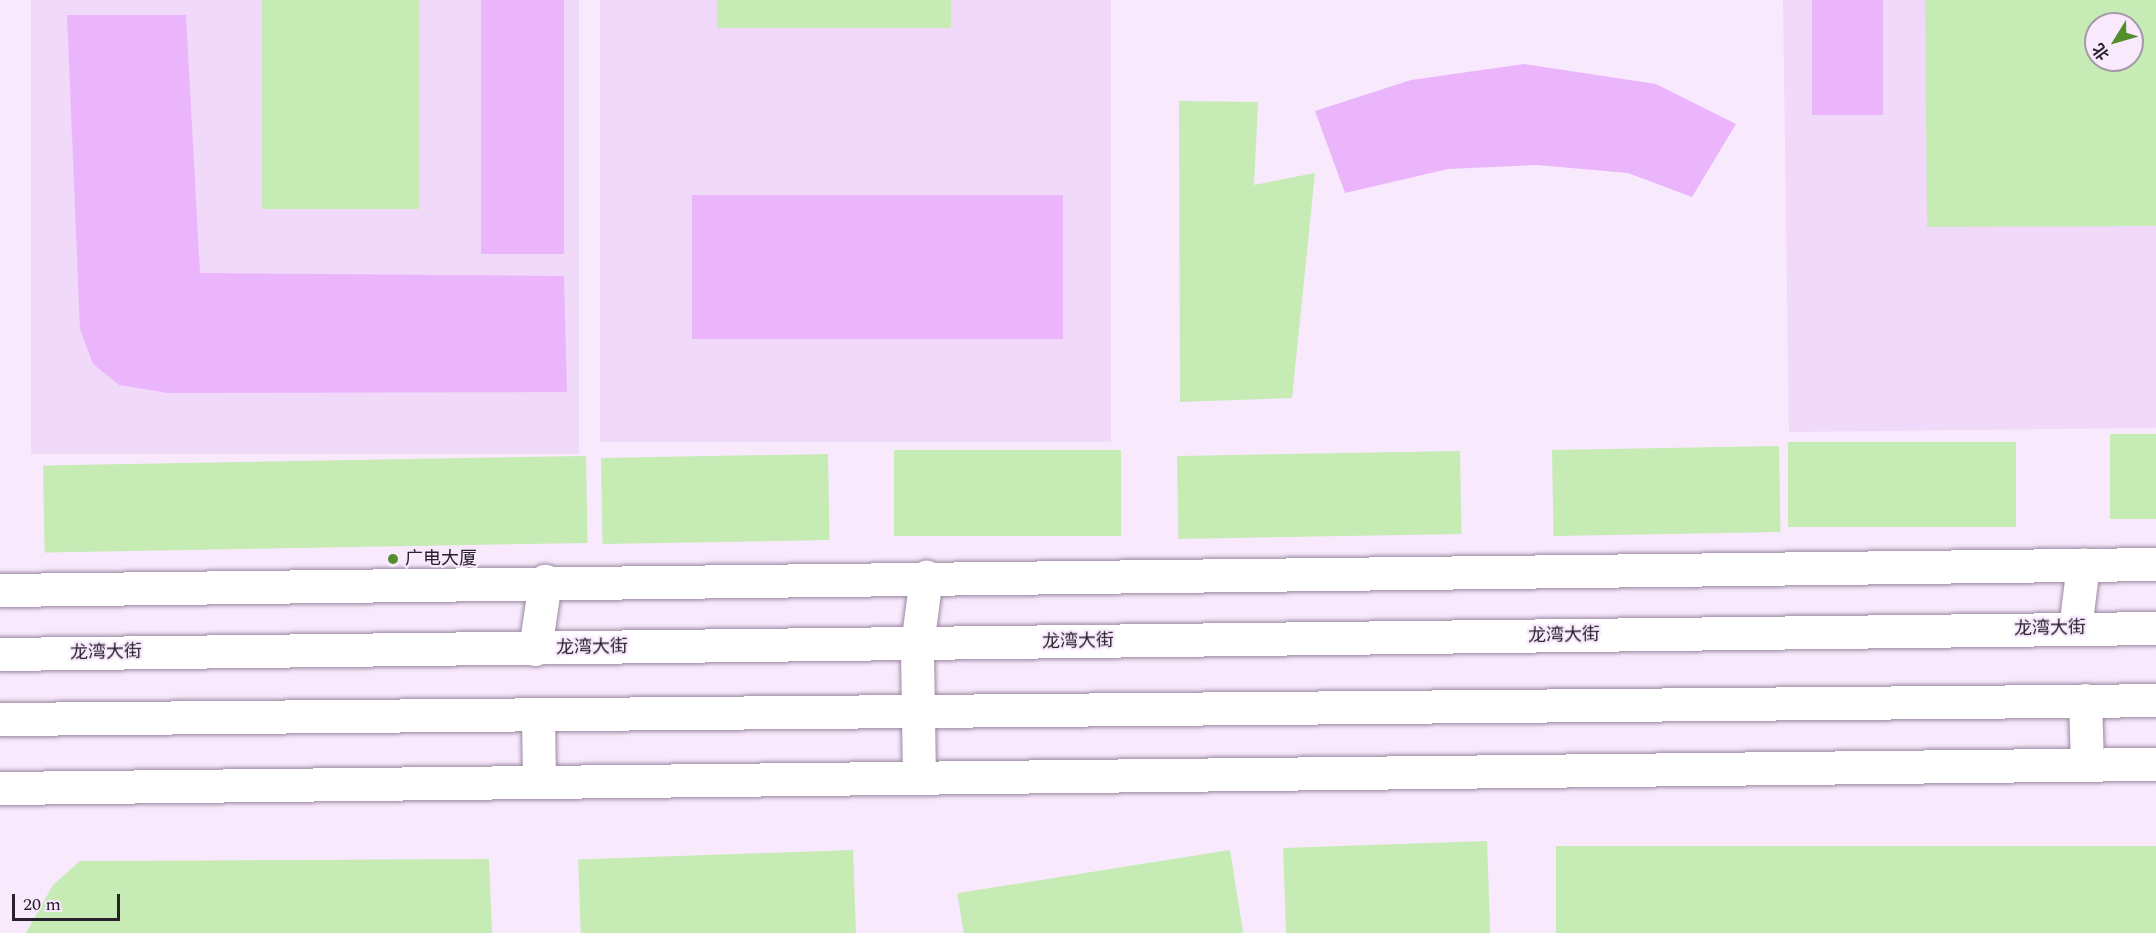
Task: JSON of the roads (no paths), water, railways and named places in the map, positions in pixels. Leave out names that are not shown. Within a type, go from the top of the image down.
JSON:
[{"type":"main road","points":[[2075,629],[2083,564]]},
{"type":"main road","points":[[0,590],[545,581],[2156,564]]},
{"type":"main road","points":[[919,778],[917,645],[926,578]]},
{"type":"main road","points":[[535,649],[545,581]]},
{"type":"main road","name":"龙湾大街","points":[[0,654],[917,645],[2156,628]]},
{"type":"main road","points":[[2085,700],[2087,765]]},
{"type":"main road","points":[[0,719],[918,713],[2156,700]]},
{"type":"main road","points":[[538,716],[539,782]]},
{"type":"main road","points":[[0,788],[2156,764]]},
{"type":"place","name":"广电大厦","points":[[393,559]]}]
